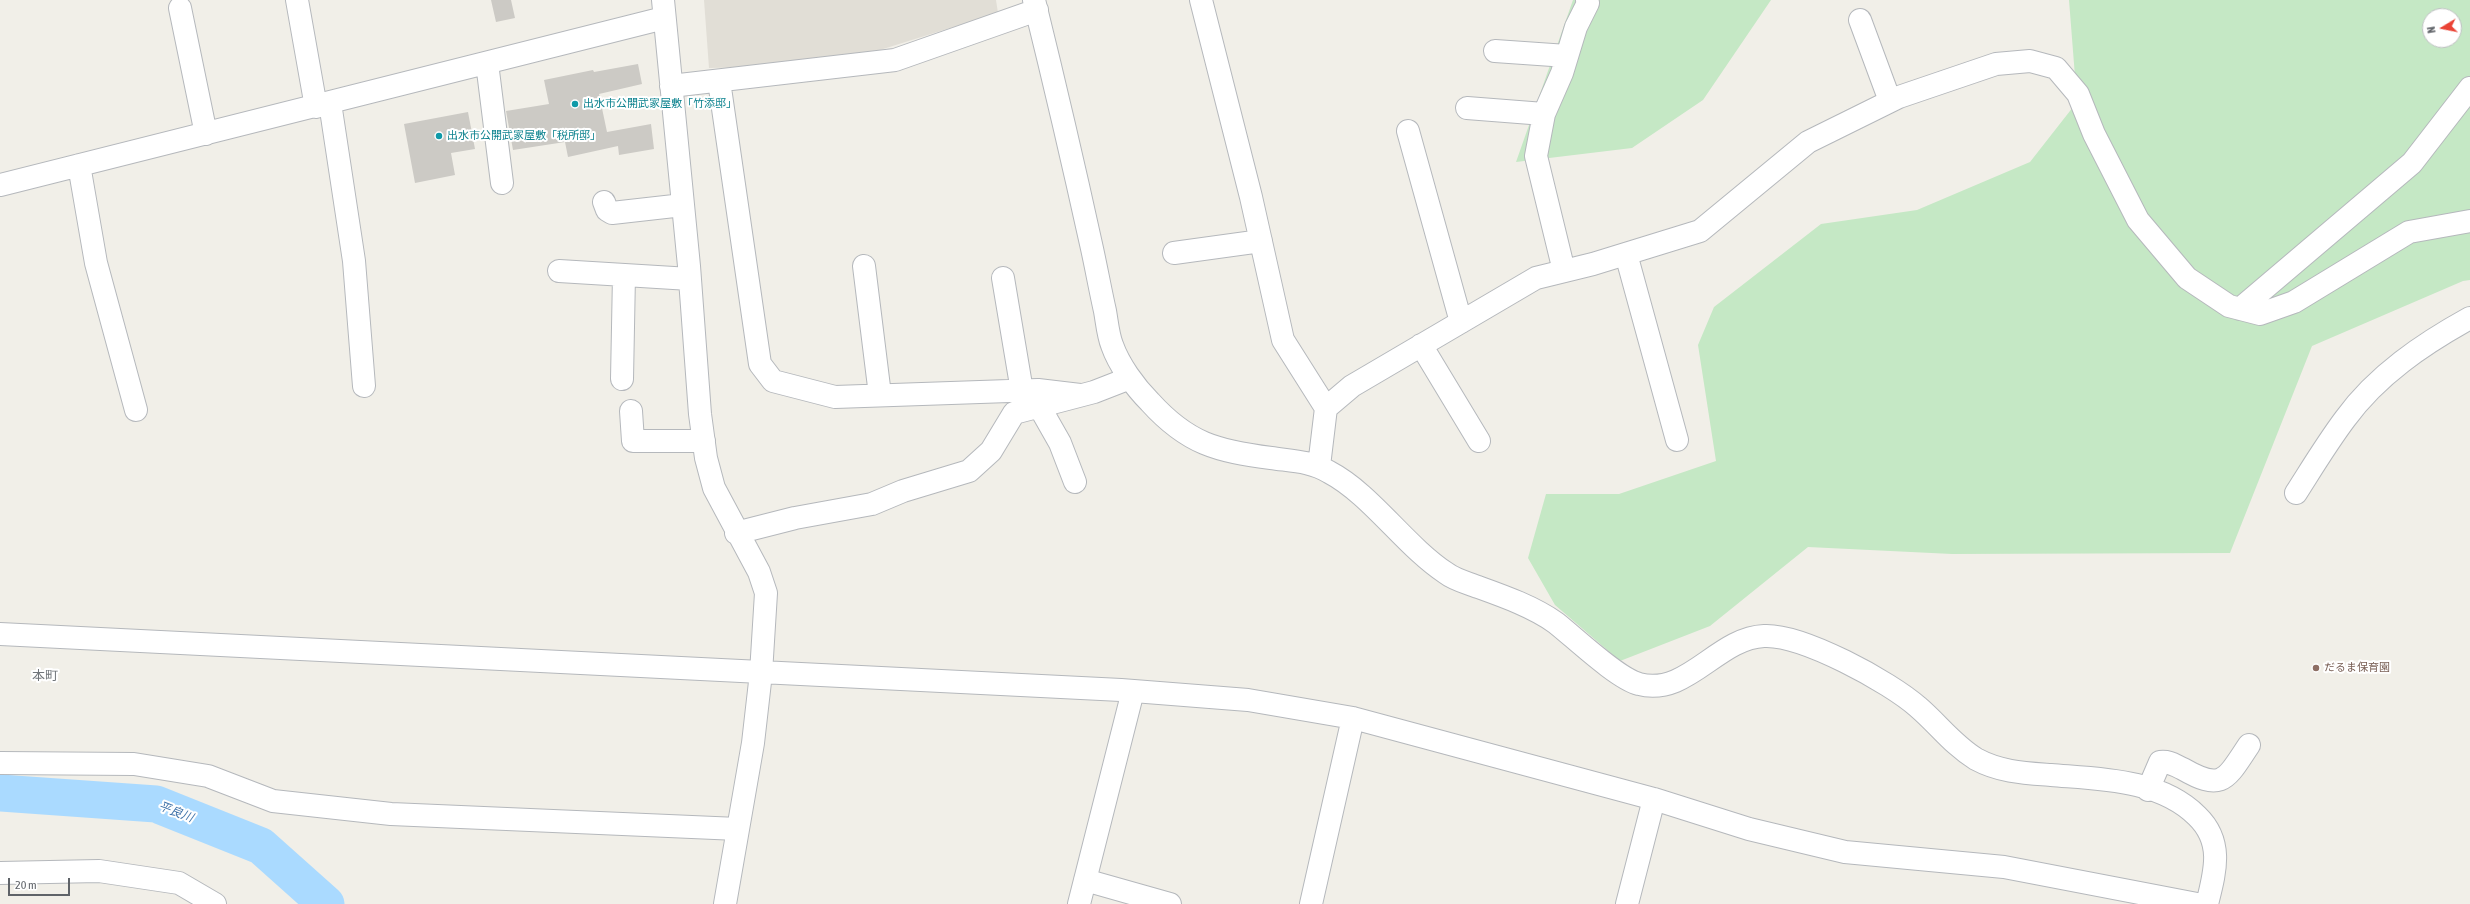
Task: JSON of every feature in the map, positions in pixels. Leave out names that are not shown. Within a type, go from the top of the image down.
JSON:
[{"type":"street","points":[[297,0],[323,105],[354,260],[364,386]]},
{"type":"street","points":[[1200,0],[1261,241],[1283,340],[1326,408],[1319,466]]},
{"type":"street","points":[[1564,271],[1536,156],[1544,114],[1562,73],[1576,26],[1588,3],[1587,0]]},
{"type":"street","points":[[671,86],[895,60],[1036,5],[1076,176],[1112,345],[1130,378],[1150,403],[1183,432],[1200,443],[1221,449],[1319,466],[1335,474],[1408,542],[1449,576],[1496,594],[1551,620],[1635,684],[1655,686],[1679,680],[1736,642],[1762,636],[1784,638],[1816,650],[1884,682],[1918,707],[1946,736],[1976,759],[2007,772],[2127,783],[2175,799],[2197,816],[2212,834],[2216,847],[2216,868],[2207,904]]},
{"type":"street","points":[[180,8],[206,134]]},
{"type":"street","points":[[0,185],[487,63],[663,9],[683,205],[704,441],[714,488],[736,533],[759,572],[766,593],[761,673],[753,743],[725,904]]},
{"type":"street","points":[[1860,20],[1890,101]]},
{"type":"street","points":[[1495,51],[1568,56]]},
{"type":"street","points":[[1326,408],[1352,386],[1536,278],[1626,254],[1700,231],[1808,142],[1890,101],[1996,64],[2030,61],[2056,68],[2078,94],[2094,134],[2138,220],[2187,278],[2229,306],[2260,314],[2294,302],[2409,232],[2470,221]]},
{"type":"street","points":[[487,63],[502,183]]},
{"type":"street","points":[[719,81],[760,364],[773,382],[835,397],[1038,390],[1080,396]]},
{"type":"street","points":[[2240,309],[2412,164],[2470,88]]},
{"type":"street","points":[[1467,108],[1544,114]]},
{"type":"street","points":[[1408,131],[1461,322]]},
{"type":"street","points":[[79,165],[96,264],[136,410]]},
{"type":"street","points":[[604,202],[607,210],[612,213],[683,205]]},
{"type":"street","points":[[1174,253],[1261,241]]},
{"type":"street","points":[[1626,254],[1678,440]]},
{"type":"street","points":[[864,266],[880,395]]},
{"type":"street","points":[[559,271],[624,275],[689,273]]},
{"type":"street","points":[[622,379],[624,275]]},
{"type":"street","points":[[1003,278],[1022,391]]},
{"type":"street","points":[[2296,493],[2346,418],[2389,372],[2432,339],[2470,318]]},
{"type":"street","points":[[1421,345],[1479,441]]},
{"type":"street","points":[[736,533],[796,518],[872,504],[903,491],[969,472],[991,451],[1014,413],[1080,396],[1130,378]]},
{"type":"street","points":[[1039,406],[1060,443],[1075,482]]},
{"type":"street","points":[[631,411],[633,441],[704,441]]},
{"type":"street","points":[[0,634],[1133,691],[1248,700],[1353,718],[1654,799],[1749,830],[1845,852],[2004,867],[2197,904]]},
{"type":"street","points":[[1079,904],[1133,691]]},
{"type":"street","points":[[1311,904],[1353,718]]},
{"type":"street","points":[[2148,790],[2160,762],[2168,761],[2201,779],[2215,782],[2229,775],[2249,745]]},
{"type":"street","points":[[0,763],[134,764],[208,776],[273,801],[392,814],[738,829]]},
{"type":"street","points":[[1628,904],[1654,799]]},
{"type":"street","points":[[0,873],[99,871],[179,883],[215,904]]},
{"type":"street","points":[[1085,880],[1148,901],[1170,904]]},
{"type":"shaded area","points":[[704,0],[996,0],[998,13],[832,65],[709,68]]},
{"type":"green space","points":[[1573,0],[1771,0],[1703,100],[1632,148],[1516,162]]},
{"type":"green space","points":[[2069,0],[2470,0],[2470,280],[2463,281],[2312,346],[2230,553],[1952,554],[1808,547],[1710,626],[1620,661],[1555,605],[1528,558],[1546,494],[1619,494],[1716,461],[1698,345],[1714,307],[1821,224],[1917,210],[2030,162],[2077,102]]},
{"type":"building","points":[[491,0],[511,0],[515,18],[496,22]]},
{"type":"building","points":[[638,64],[642,84],[599,94],[607,132],[651,124],[654,149],[619,155],[618,146],[568,157],[565,142],[513,150],[506,111],[549,104],[544,80],[593,70],[594,72]]},
{"type":"building","name":"出水市公開武家屋敷「税所邸」","points":[[468,112],[475,149],[451,153],[455,175],[415,183],[404,124]]},
{"type":"waterway","name":"平良川","points":[[0,793],[156,804],[261,846],[326,904]]},
{"type":"place","name":"出水市公開武家屋敷「竹添邸」","points":[[575,104]]},
{"type":"place","name":"出水市公開武家屋敷「税所邸」","points":[[439,136]]},
{"type":"place","name":"だるま保育園","points":[[2316,668]]},
{"type":"district","name":"本町","points":[[45,676]]}]
